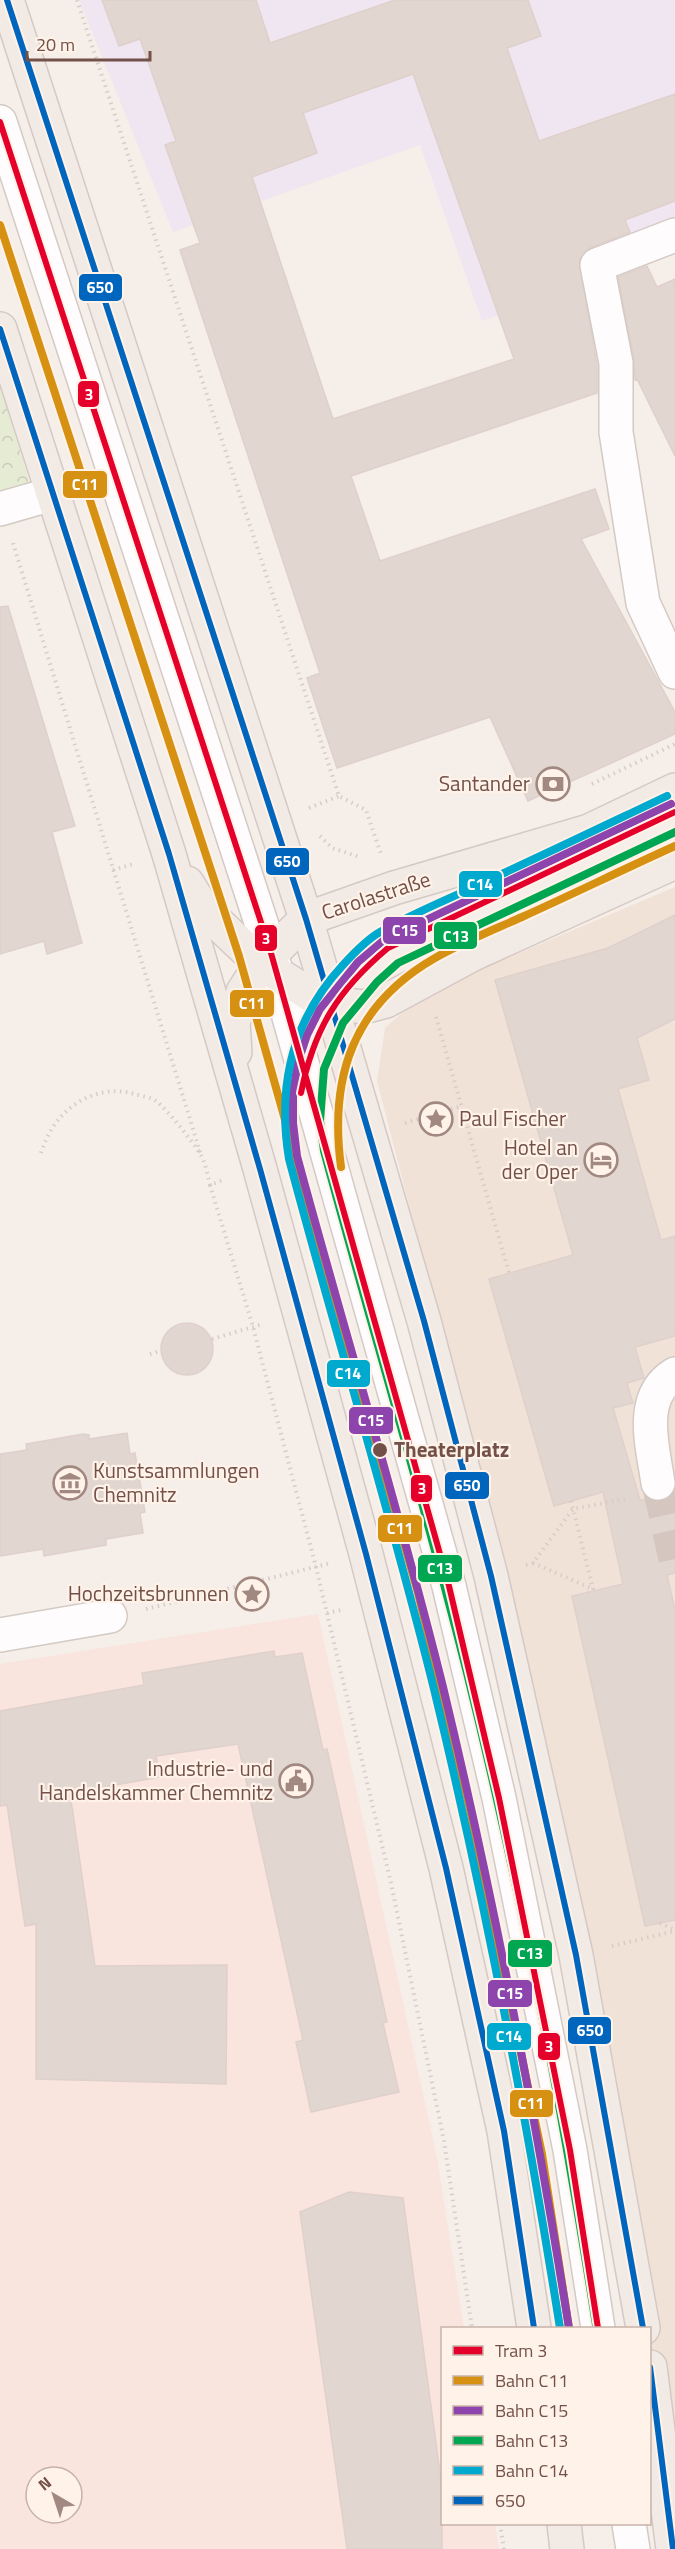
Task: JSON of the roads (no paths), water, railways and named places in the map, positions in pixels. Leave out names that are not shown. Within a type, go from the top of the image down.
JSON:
[{"type":"main road","points":[[7,0],[306,919],[424,1321],[491,1576],[576,1955],[643,2327]]},
{"type":"main road","points":[[0,329],[169,854],[237,1086],[366,1554],[446,1868],[504,2131],[534,2327]]},
{"type":"main road","name":"Carolastraße","points":[[237,1086],[233,1023],[243,992],[262,963],[306,919],[394,888],[589,831],[675,790]]},
{"type":"main road","points":[[169,854],[203,909],[262,963],[321,1001],[363,1007],[386,1000],[424,978],[675,862]]},
{"type":"main road","points":[[651,2375],[673,2549]]},
{"type":"main road","points":[[564,2525],[567,2549]]},
{"type":"street","points":[[0,122],[262,963],[457,1620],[499,1798],[570,2150],[598,2327]]},
{"type":"street","points":[[0,196],[262,963],[442,1649],[480,1814],[551,2152],[578,2327]]},
{"type":"street","points":[[675,236],[597,265],[616,363],[616,432],[643,603],[675,672]]},
{"type":"street","points":[[1,509],[52,494]]},
{"type":"street","points":[[658,1483],[648,1418],[663,1381],[675,1374]]},
{"type":"street","points":[[0,1635],[110,1616]]},
{"type":"street","points":[[608,2525],[612,2549]]},
{"type":"street","points":[[629,2525],[633,2549]]},
{"type":"tunnel","points":[[658,1483],[675,1559]]},
{"type":"tram line","name":"3","points":[[0,122],[271,953],[449,1586],[499,1798],[570,2150],[598,2327]]},
{"type":"tram line","name":"3","points":[[301,1093],[313,1049],[331,1012],[355,979],[388,948],[675,812]]},
{"type":"rail line","name":"C11","points":[[0,225],[239,956],[418,1593],[469,1805],[542,2154],[569,2327]]},
{"type":"rail line","name":"C14","points":[[560,2327],[503,2007],[453,1768],[399,1556],[289,1159],[285,1106],[292,1055],[311,1008],[343,965],[370,939],[407,918],[667,796]]},
{"type":"rail line","name":"C15","points":[[569,2327],[512,2006],[462,1767],[408,1554],[297,1156],[293,1123],[293,1093],[298,1062],[307,1035],[320,1009],[358,962],[384,940],[671,804]]},
{"type":"rail line","name":"C13","points":[[596,2325],[569,2162],[506,1838],[434,1545],[324,1151],[320,1121],[324,1069],[343,1023],[377,982],[398,963],[675,832]]},
{"type":"rail line","name":"C11","points":[[341,1167],[338,1134],[339,1103],[344,1074],[353,1046],[366,1021],[384,998],[407,977],[435,958],[467,941],[675,846]]},
{"type":"place","name":"Santander","points":[[553,784]]},
{"type":"place","name":"Paul Fischer","points":[[436,1119]]},
{"type":"place","name":"Hotel an der Oper","points":[[601,1160]]},
{"type":"place","name":"Theaterplatz","points":[[380,1450]]},
{"type":"place","name":"Kunstsammlungen Chemnitz","points":[[70,1483]]},
{"type":"place","name":"Hochzeitsbrunnen","points":[[252,1594]]},
{"type":"place","name":"Industrie- und Handelskammer Chemnitz","points":[[296,1781]]}]
